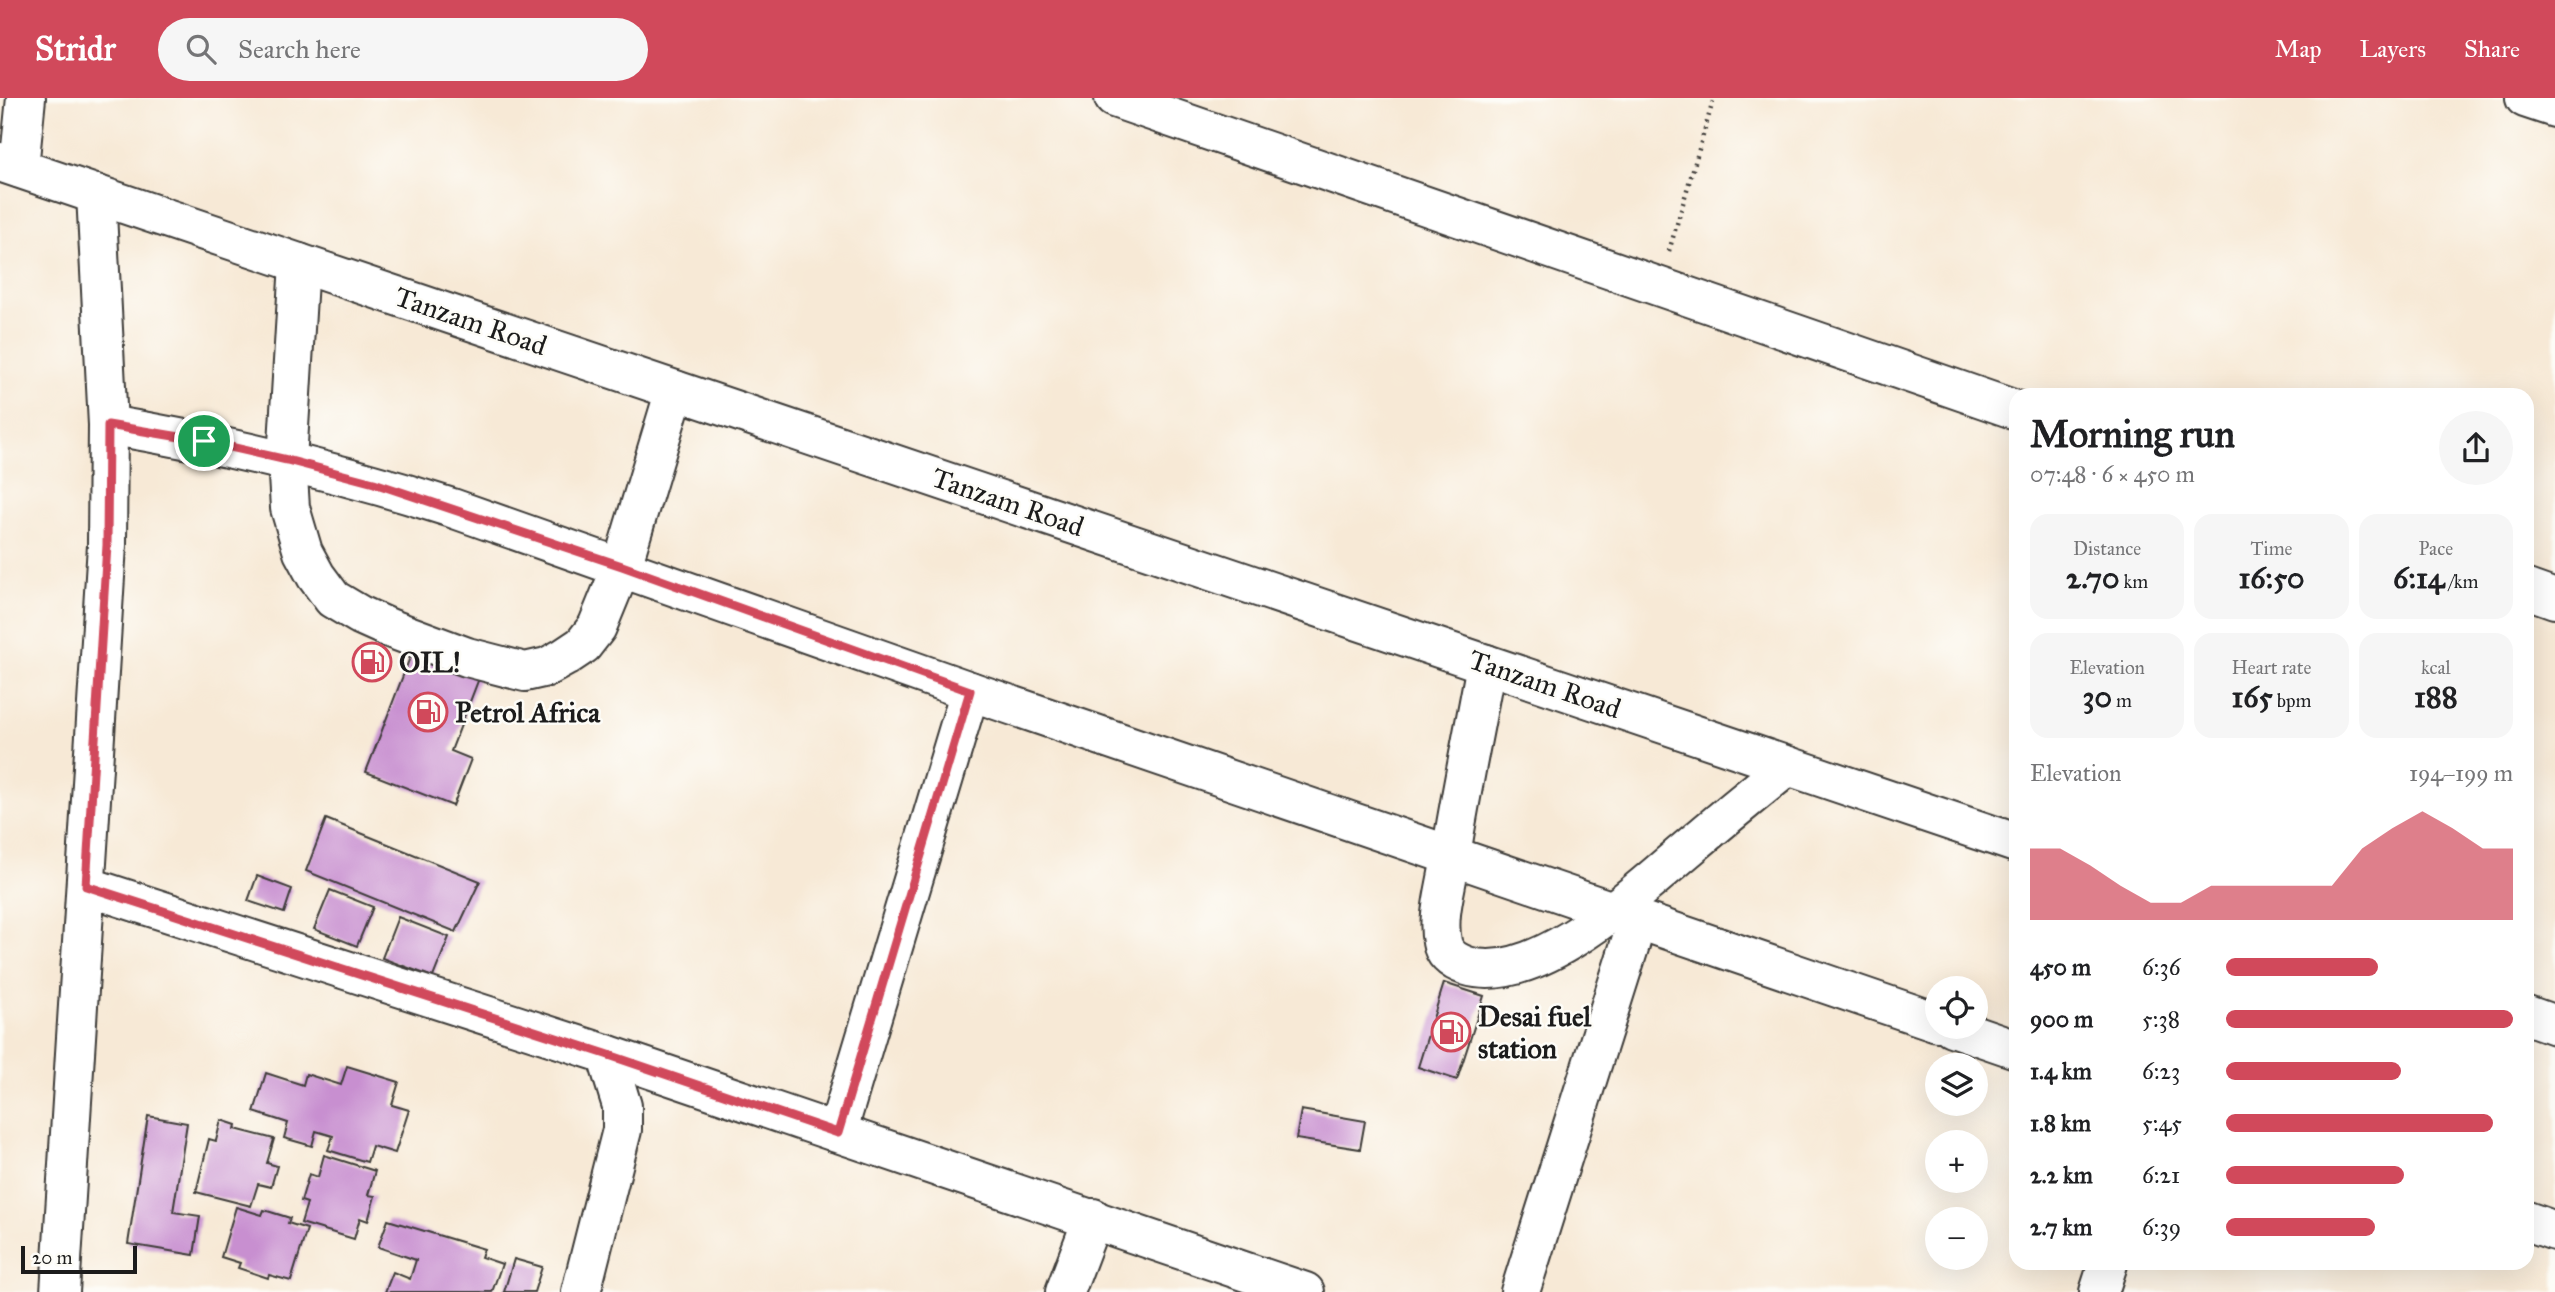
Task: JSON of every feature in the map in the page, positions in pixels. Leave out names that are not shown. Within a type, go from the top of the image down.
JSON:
[{"type":"main road","points":[[10,165],[26,98]]},
{"type":"main road","points":[[1114,98],[2009,408]]},
{"type":"main road","points":[[2525,98],[2555,107]]},
{"type":"main road","name":"Tanzam Road","points":[[10,165],[2009,841]]},
{"type":"main road","points":[[60,1292],[107,545],[108,425],[96,194]]},
{"type":"main road","points":[[299,263],[287,460],[290,508],[303,552],[333,599],[369,620],[467,657],[525,672],[547,667],[583,645],[597,627],[622,566],[675,390]]},
{"type":"main road","points":[[108,425],[204,441],[287,460],[413,495],[622,566],[970,691],[1925,1018]]},
{"type":"main road","points":[[2534,592],[2555,599]]},
{"type":"main road","points":[[1486,664],[1440,924],[1446,955],[1464,965],[1487,970],[1507,967],[1541,956],[1573,938],[1625,915],[1787,766]]},
{"type":"main road","points":[[838,1133],[970,691]]},
{"type":"main road","points":[[86,886],[606,1054],[1305,1292]]},
{"type":"main road","points":[[1520,1292],[1625,915]]},
{"type":"main road","points":[[2534,1018],[2555,1025]]},
{"type":"main road","points":[[1987,1039],[2009,1047]]},
{"type":"main road","points":[[581,1292],[622,1130],[622,1106],[606,1054]]},
{"type":"main road","points":[[1065,1292],[1093,1218]]},
{"type":"main road","points":[[2534,1224],[2555,1231]]},
{"type":"main road","points":[[2099,1292],[2106,1270]]},
{"type":"path","points":[[1658,285],[1714,98]]},
{"type":"building","name":"Petrol Africa","points":[[414,647],[481,673],[451,751],[471,759],[453,806],[366,772]]},
{"type":"building","points":[[326,819],[480,881],[456,932],[306,871]]},
{"type":"building","points":[[257,876],[292,889],[284,913],[248,901]]},
{"type":"building","points":[[330,890],[373,907],[357,946],[314,929]]},
{"type":"building","points":[[398,917],[449,937],[433,977],[382,958]]},
{"type":"building","name":"Desai fuel station","points":[[1444,983],[1484,996],[1457,1080],[1418,1067]]},
{"type":"building","points":[[347,1066],[399,1082],[392,1105],[409,1110],[395,1153],[372,1146],[367,1162],[328,1150],[333,1136],[316,1131],[312,1146],[284,1138],[288,1123],[254,1112],[266,1073],[303,1085],[306,1074],[341,1085]]},
{"type":"building","points":[[1301,1110],[1365,1121],[1360,1149],[1296,1139]]},
{"type":"building","points":[[148,1116],[187,1123],[173,1212],[200,1216],[194,1255],[128,1244]]},
{"type":"building","points":[[221,1120],[236,1125],[235,1129],[274,1139],[267,1163],[277,1166],[271,1187],[258,1184],[251,1206],[196,1192],[209,1139],[216,1141]]},
{"type":"building","points":[[324,1155],[375,1171],[368,1195],[375,1196],[368,1221],[360,1218],[354,1239],[301,1223],[307,1203],[301,1201],[309,1174],[318,1177]]},
{"type":"building","points":[[236,1207],[262,1215],[264,1210],[290,1218],[288,1223],[307,1229],[291,1281],[269,1275],[268,1278],[238,1268],[240,1263],[221,1257]]},
{"type":"building","points":[[388,1220],[484,1249],[481,1257],[502,1264],[492,1292],[385,1292],[393,1272],[410,1279],[416,1260],[378,1247]]},
{"type":"building","points":[[514,1259],[542,1267],[534,1292],[504,1292]]},
{"type":"place","name":"OIL!","points":[[372,662]]},
{"type":"place","name":"Petrol Africa","points":[[428,712]]},
{"type":"place","name":"Desai fuel station","points":[[1451,1032]]},
{"type":"route","points":[[108,425],[204,441],[374,483],[452,508],[970,691],[838,1133],[606,1054],[86,886],[107,545],[108,425]]}]
